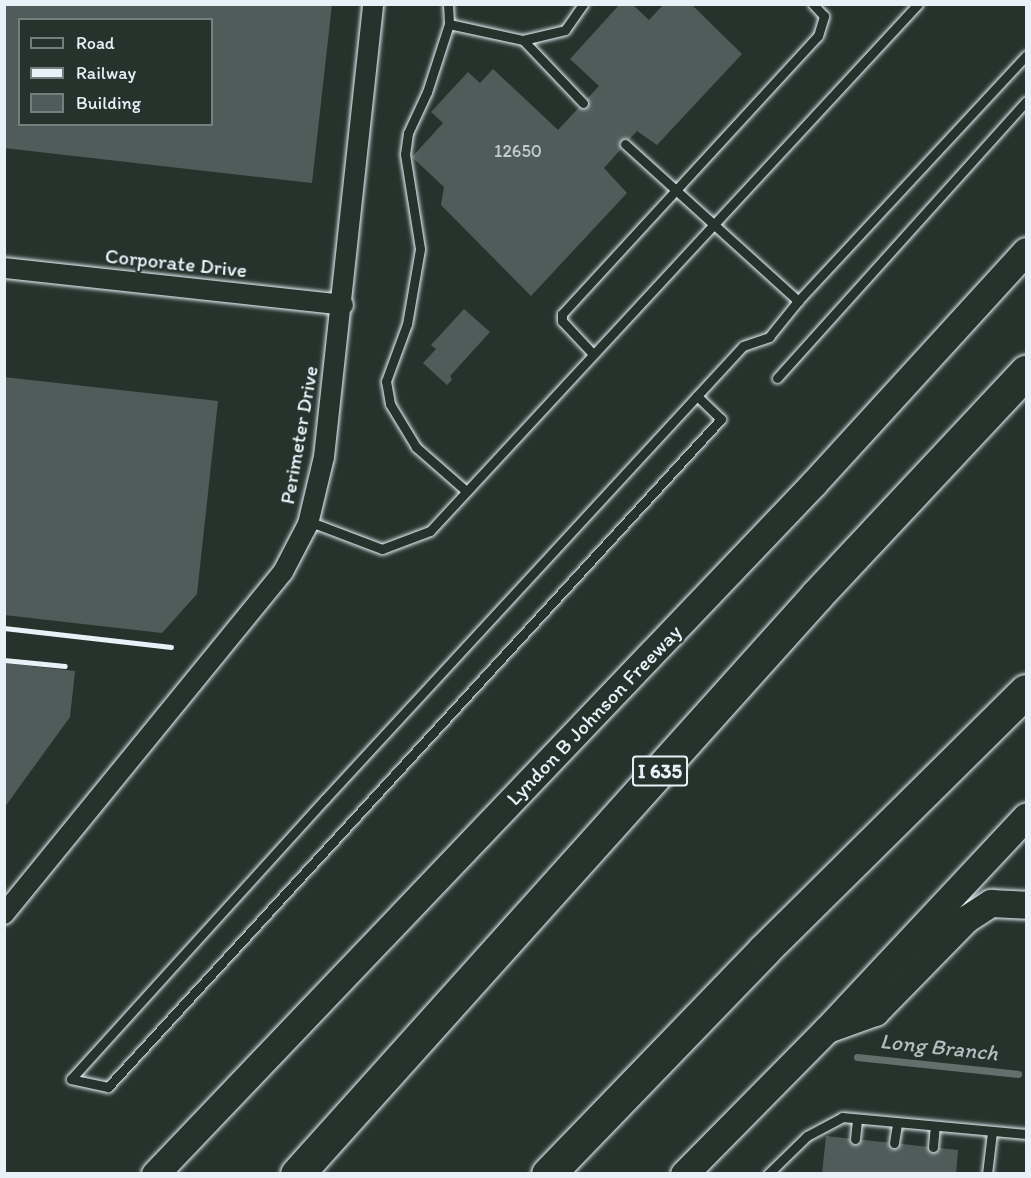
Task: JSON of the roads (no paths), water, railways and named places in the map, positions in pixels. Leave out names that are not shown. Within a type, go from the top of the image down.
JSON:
[{"type":"highway","name":"I 635","points":[[297,1173],[817,596],[1026,372]]},
{"type":"highway","points":[[548,1173],[764,950],[1026,691]]},
{"type":"main road","name":"Lyndon B Johnson Freeway","points":[[155,1173],[814,483],[1026,251]]},
{"type":"main road","points":[[695,1170],[1026,816]]},
{"type":"main road","points":[[826,1029],[875,1012],[966,920],[991,903],[1026,905]]},
{"type":"street","name":"Perimeter Drive","points":[[4,914],[283,572],[308,520],[324,458],[343,305],[374,4]]},
{"type":"street","name":"Corporate Drive","points":[[4,268],[343,305]]},
{"type":"lane","points":[[448,4],[449,24],[428,92],[408,133],[406,165],[420,249],[407,324],[386,381],[390,404],[416,447],[466,491]]},
{"type":"lane","points":[[449,24],[523,40],[565,30],[583,4]]},
{"type":"lane","points":[[593,354],[562,321],[562,314],[674,188],[818,36],[824,16],[813,4]]},
{"type":"lane","points":[[308,520],[382,549],[430,531],[918,4]]},
{"type":"lane","points":[[523,40],[583,103]]},
{"type":"lane","points":[[697,396],[721,419],[116,1079],[108,1087],[71,1079],[325,799],[743,346],[769,338],[798,301],[1026,56]]},
{"type":"lane","points":[[777,378],[1026,100]]},
{"type":"lane","points":[[625,144],[798,301]]},
{"type":"lane","points":[[768,1173],[807,1136],[842,1117],[1026,1134]]},
{"type":"lane","points":[[855,1139],[857,1119]]},
{"type":"lane","points":[[894,1143],[897,1122]]},
{"type":"lane","points":[[933,1147],[935,1126]]},
{"type":"lane","points":[[987,1173],[992,1132]]},
{"type":"waterway","name":"Long Branch","points":[[857,1057],[1018,1074]]},
{"type":"railway","points":[[4,628],[171,647]]},
{"type":"railway","points":[[4,660],[65,666]]}]
